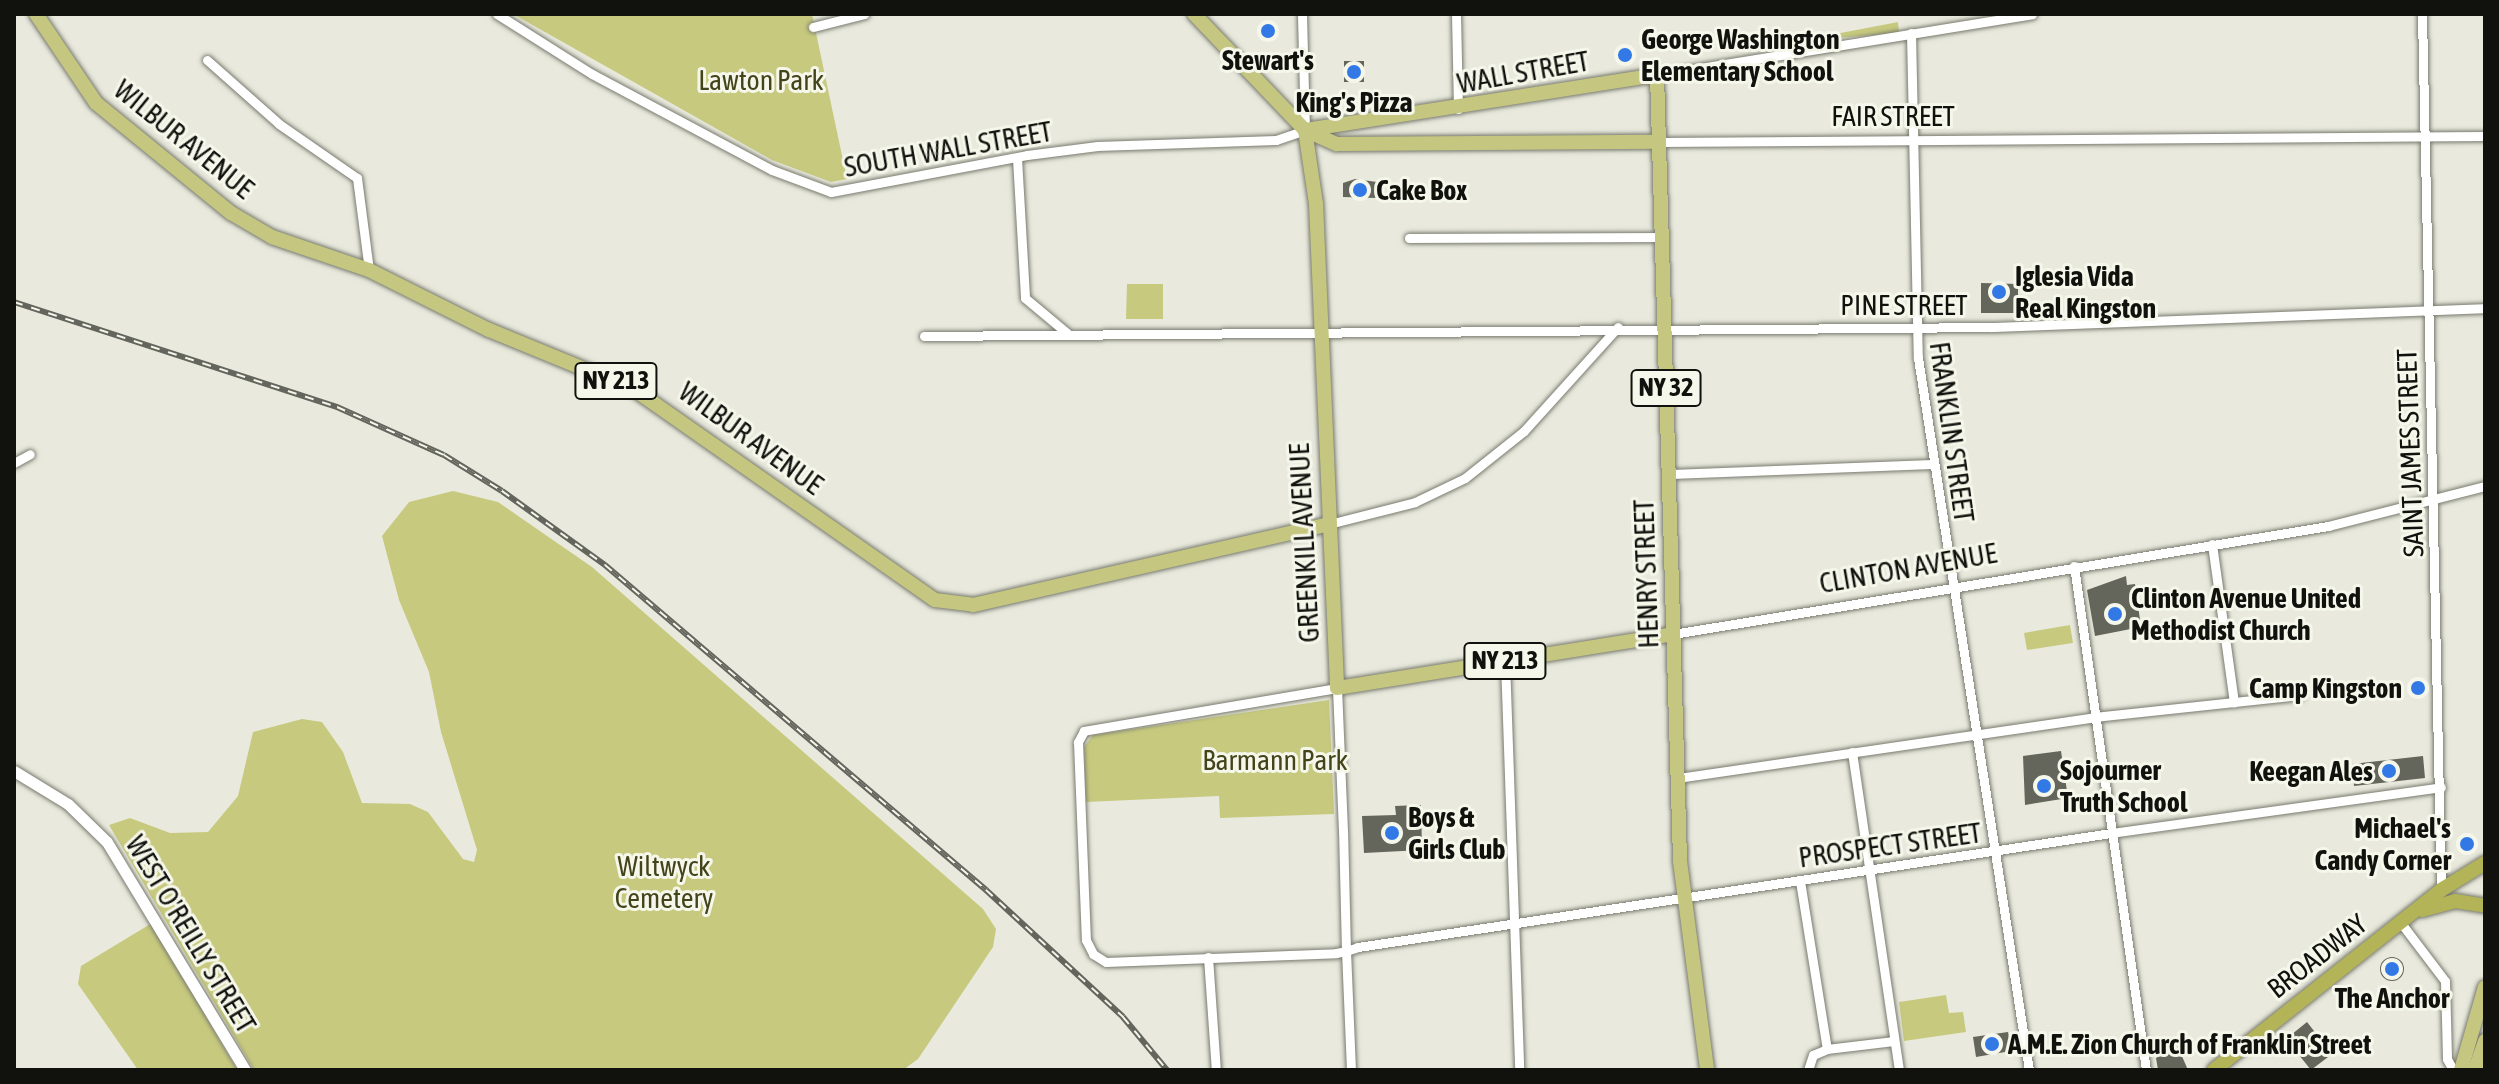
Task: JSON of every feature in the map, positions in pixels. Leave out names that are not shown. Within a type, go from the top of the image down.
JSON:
[{"type":"highway","name":"BROADWAY","points":[[2214,1070],[2441,890],[2485,863]]},
{"type":"highway","name":"BROADWAY","points":[[2414,912],[2455,901],[2485,906]]},
{"type":"main road","name":"WILBUR AVENUE","points":[[36,14],[96,103],[205,195],[272,237],[369,270],[664,406],[935,600],[973,605],[1329,524]]},
{"type":"main road","points":[[1194,14],[1305,130]]},
{"type":"main road","name":"WALL STREET","points":[[1305,130],[1458,109],[1657,75]]},
{"type":"main road","name":"HENRY STREET","points":[[1657,75],[1682,901],[1707,1070]]},
{"type":"main road","name":"FAIR STREET","points":[[1305,130],[1337,144],[1659,142]]},
{"type":"main road","name":"GREENKILL AVENUE","points":[[1305,130],[1313,158],[1337,688]]},
{"type":"main road","name":"CLINTON AVENUE","points":[[1337,688],[1673,634]]},
{"type":"main road","points":[[2461,1070],[2485,987]]},
{"type":"main road","points":[[2475,1070],[2485,1041]]},
{"type":"street","name":"SOUTH WALL STREET","points":[[497,14],[592,74],[817,188],[843,192],[1017,158],[1097,146],[1276,140],[1305,130]]},
{"type":"street","points":[[813,27],[864,14]]},
{"type":"street","name":"GREENKILL AVENUE","points":[[1302,14],[1305,130]]},
{"type":"street","points":[[1456,14],[1458,109]]},
{"type":"street","name":"WALL STREET","points":[[1657,75],[2032,14]]},
{"type":"street","name":"SAINT JAMES STREET","points":[[2422,14],[2441,890]]},
{"type":"street","name":"FRANKLIN STREET","points":[[1911,33],[1916,327],[1952,588],[2029,1070]]},
{"type":"street","points":[[207,60],[279,124],[357,178],[369,270]]},
{"type":"street","name":"FAIR STREET","points":[[1659,142],[2485,136]]},
{"type":"street","points":[[1017,158],[1025,298],[1068,333]]},
{"type":"street","points":[[1409,238],[1662,237]]},
{"type":"street","name":"PINE STREET","points":[[924,336],[1665,326],[1916,327],[2485,308]]},
{"type":"street","points":[[1329,524],[1415,502],[1487,463],[1524,431],[1618,327]]},
{"type":"street","points":[[14,463],[30,454]]},
{"type":"street","points":[[1669,474],[1934,464]]},
{"type":"street","name":"CLINTON AVENUE","points":[[1673,634],[2328,526],[2485,486]]},
{"type":"street","points":[[2212,544],[2234,702]]},
{"type":"street","points":[[2074,566],[2146,1070]]},
{"type":"street","points":[[1505,661],[1519,1070]]},
{"type":"street","name":"GREENKILL AVENUE","points":[[1337,688],[1351,1070]]},
{"type":"street","name":"PROSPECT STREET","points":[[1337,688],[1238,700],[1082,734],[1086,940],[1102,961],[1346,951],[2111,833],[2441,787]]},
{"type":"street","points":[[1678,778],[2094,717],[2300,695]]},
{"type":"street","points":[[1852,752],[1899,1070]]},
{"type":"street","name":"WEST O'REILLY STREET","points":[[14,771],[68,804],[107,842],[245,1070]]},
{"type":"street","points":[[1800,881],[1827,1049]]},
{"type":"street","points":[[2401,923],[2445,981],[2447,1059],[2453,1070]]},
{"type":"street","points":[[1208,957],[1216,1070]]},
{"type":"street","points":[[1808,1070],[1813,1055],[1827,1049],[1894,1041]]},
{"type":"green space","name":"Lawton Park","points":[[513,14],[812,14],[847,179],[831,182],[772,160]]},
{"type":"green space","points":[[1898,22],[1899,33],[1799,41]]},
{"type":"green space","points":[[1127,284],[1163,284],[1163,319],[1126,319]]},
{"type":"green space","name":"Wiltwyck Cemetery","points":[[453,491],[498,502],[592,567],[983,909],[996,929],[993,947],[918,1059],[903,1070],[254,1070],[109,825],[130,818],[170,833],[208,832],[238,796],[253,732],[302,719],[322,722],[343,752],[362,803],[410,804],[428,812],[463,859],[474,862],[477,850],[441,732],[429,672],[399,600],[382,536],[409,502]]},
{"type":"green space","points":[[2070,625],[2073,643],[2027,650],[2024,633]]},
{"type":"green space","name":"Barmann Park","points":[[1329,700],[1334,814],[1220,818],[1219,796],[1086,802],[1084,747],[1093,735]]},
{"type":"green space","points":[[152,923],[237,1070],[138,1070],[78,984],[81,966]]},
{"type":"green space","points":[[1946,995],[1949,1013],[1963,1012],[1966,1032],[1904,1041],[1899,1002]]},
{"type":"building","name":"King's Pizza","points":[[1344,61],[1364,61],[1364,82],[1344,82]]},
{"type":"building","name":"Cake Box","points":[[1355,179],[1377,182],[1377,198],[1343,197],[1343,183]]},
{"type":"building","name":"Iglesia Vida Real Kingston","points":[[1981,283],[2018,284],[2018,313],[1981,313]]},
{"type":"building","name":"Clinton Avenue United Methodist Church","points":[[2126,576],[2127,585],[2135,584],[2141,627],[2095,636],[2087,590]]},
{"type":"building","name":"Sojourner Truth School","points":[[2061,751],[2068,798],[2025,805],[2023,756]]},
{"type":"building","name":"Keegan Ales","points":[[2423,756],[2425,778],[2354,786],[2352,764]]},
{"type":"building","name":"Boys & Girls Club","points":[[1421,805],[1422,850],[1364,853],[1362,816],[1396,815],[1395,806]]},
{"type":"building","name":"The Anchor","points":[[2392,957],[2401,960],[2404,969],[2401,978],[2392,981],[2383,978],[2380,969],[2383,960]]},
{"type":"building","points":[[2307,1022],[2332,1054],[2311,1070],[2286,1039]]},
{"type":"building","name":"A.M.E. Zion Church of Franklin Street","points":[[2008,1032],[2011,1051],[1976,1057],[1973,1037]]},
{"type":"building","points":[[2177,1045],[2188,1070],[2158,1070],[2156,1058]]},
{"type":"railway","points":[[14,302],[337,407],[444,455],[502,491],[605,565],[986,890],[1123,1017],[1167,1070]]},
{"type":"place","name":"Stewart's","points":[[1268,31]]},
{"type":"place","name":"George Washington Elementary School","points":[[1625,55]]},
{"type":"place","name":"King's Pizza","points":[[1354,72]]},
{"type":"place","name":"Cake Box","points":[[1360,190]]},
{"type":"place","name":"Iglesia Vida Real Kingston","points":[[1999,292]]},
{"type":"place","name":"Clinton Avenue United Methodist Church","points":[[2115,614]]},
{"type":"place","name":"Camp Kingston","points":[[2418,688]]},
{"type":"place","name":"Keegan Ales","points":[[2389,771]]},
{"type":"place","name":"Sojourner Truth School","points":[[2044,786]]},
{"type":"place","name":"Boys & Girls Club","points":[[1392,833]]},
{"type":"place","name":"Michael's Candy Corner","points":[[2467,844]]},
{"type":"place","name":"The Anchor","points":[[2392,969]]},
{"type":"place","name":"A.M.E. Zion Church of Franklin Street","points":[[1992,1044]]}]
